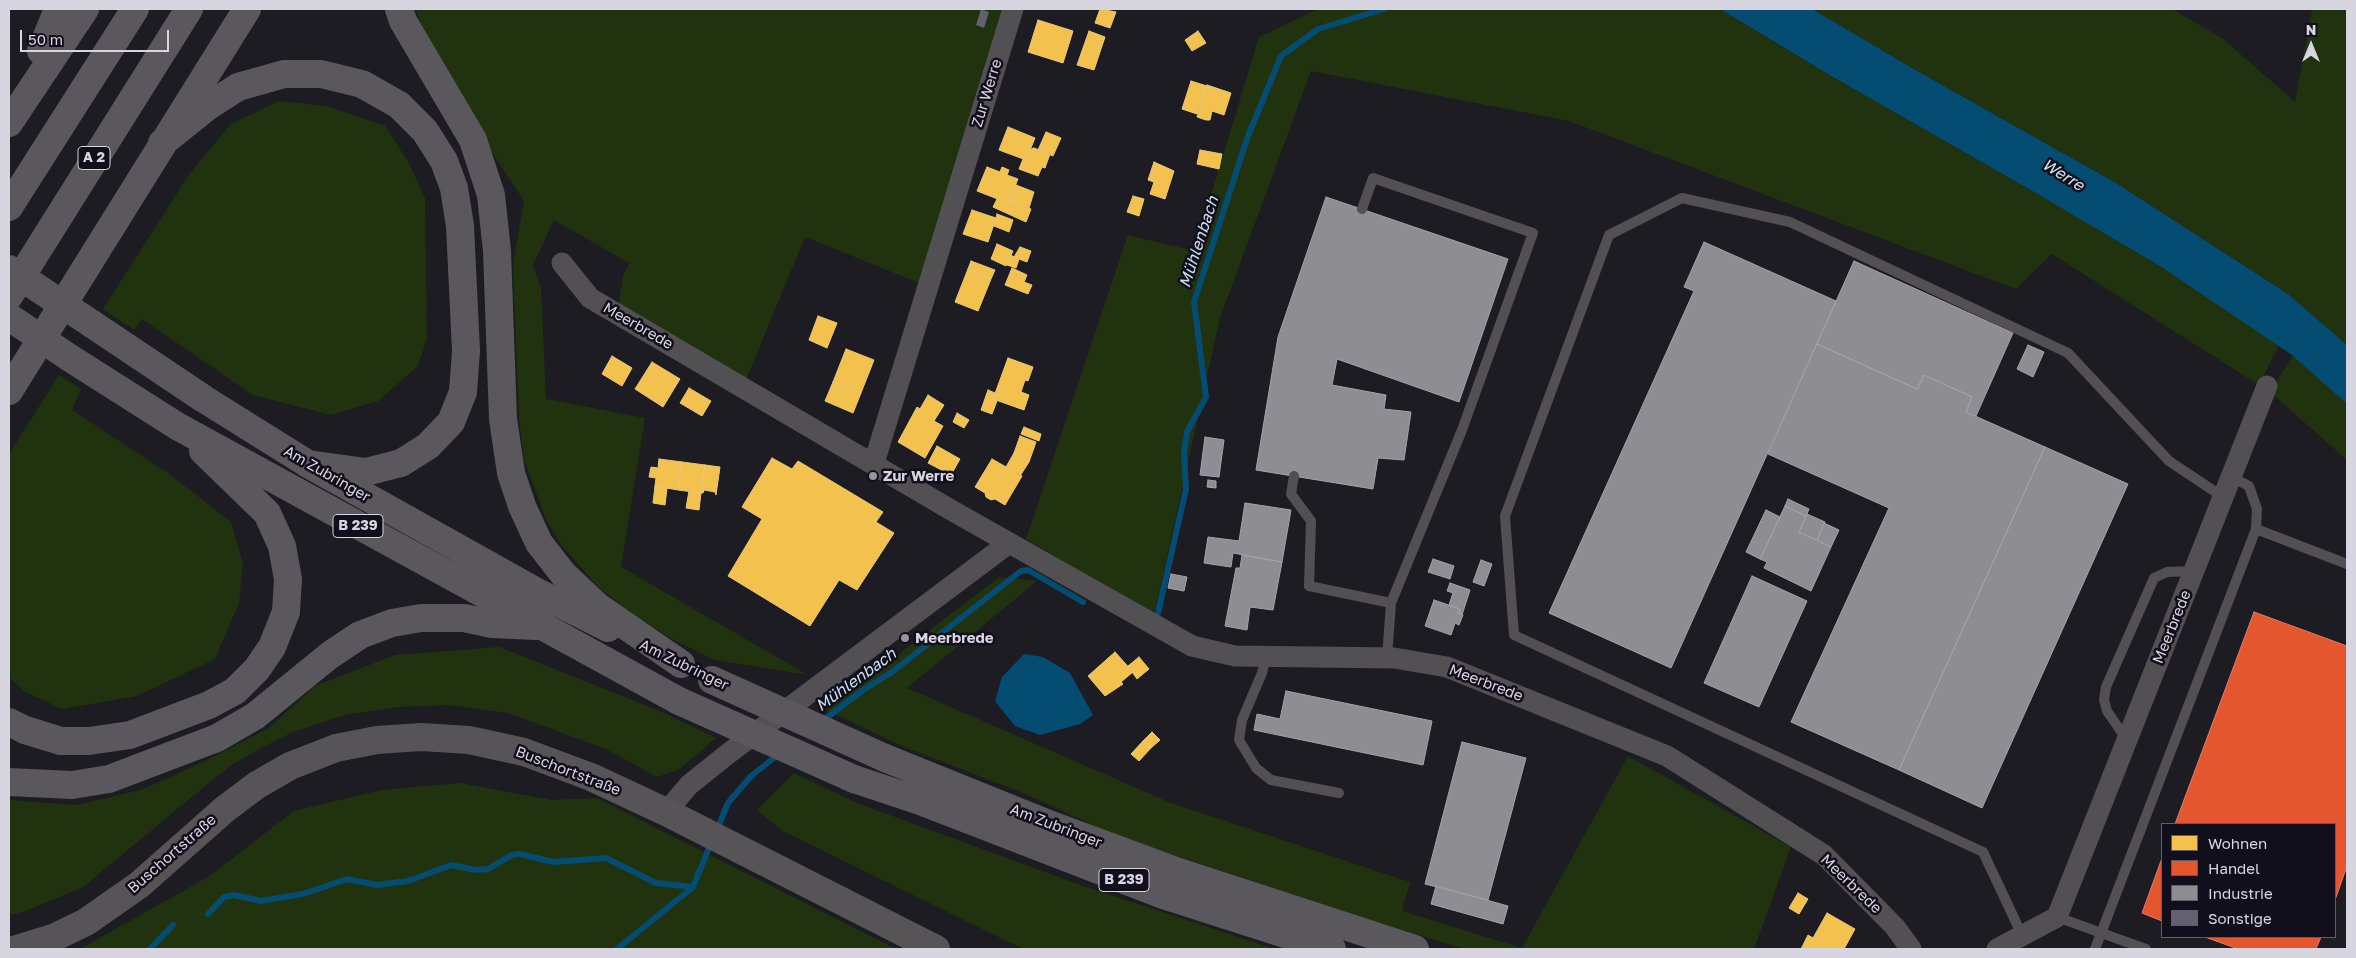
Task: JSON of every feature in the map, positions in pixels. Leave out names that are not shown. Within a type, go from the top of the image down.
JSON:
[{"type":"highway","points":[[10,121],[56,18],[58,9]]},
{"type":"highway","points":[[10,121],[85,9]]},
{"type":"highway","points":[[9,207],[135,9]]},
{"type":"highway","name":"A 2","points":[[9,296],[189,9]]},
{"type":"highway","points":[[9,391],[247,9]]},
{"type":"highway","points":[[399,9],[403,21],[473,140],[491,194],[497,251],[503,419],[511,473],[522,506],[539,543],[564,575],[597,606],[682,664]]},
{"type":"highway","points":[[162,143],[207,106],[238,87],[284,74],[321,74],[362,84],[399,105],[425,131],[444,161],[454,188],[460,226],[466,351],[463,392],[451,422],[428,446],[401,463],[366,472],[308,464]]},
{"type":"highway","name":"Am Zubringer","points":[[9,269],[204,399],[308,464],[536,592],[712,680],[885,758],[1051,825],[1164,867],[1415,949]]},
{"type":"highway","name":"Am Zubringer","points":[[9,317],[177,426],[679,702],[854,779],[920,801],[1163,895],[1332,949]]},
{"type":"highway","points":[[9,722],[25,730],[61,740],[89,741],[130,735],[208,705],[235,691],[257,669],[272,647],[286,612],[288,579],[282,546],[267,513],[177,426]]},
{"type":"highway","points":[[9,782],[72,785],[109,779],[217,738],[255,716],[330,654],[360,635],[392,623],[421,618],[464,618],[492,624],[540,626]]},
{"type":"main road","name":"Buschortstraße","points":[[17,949],[53,938],[86,922],[139,885],[225,809],[257,785],[290,766],[336,748],[377,740],[420,737],[469,740],[524,752],[591,777],[666,812],[936,949]]},
{"type":"street","name":"Zur Werre","points":[[874,463],[1013,9]]},
{"type":"street","name":"Meerbrede","points":[[562,263],[590,298],[1010,543],[1192,646],[1235,656],[1387,658],[1447,667],[1668,756],[1824,855],[1895,927],[1911,949]]},
{"type":"street","name":"Meerbrede","points":[[2058,917],[2267,386]]},
{"type":"street","points":[[666,812],[689,785],[1010,543]]},
{"type":"street","points":[[1997,949],[2027,942],[2058,917]]},
{"type":"lane","points":[[1362,209],[1372,178],[1533,233],[1462,430],[1391,602],[1387,658]]},
{"type":"lane","points":[[2027,942],[1984,852],[1514,635],[1505,516],[1609,235],[1682,198],[1790,222],[2068,353],[2169,461],[2227,487],[2250,486],[2257,509],[2256,529],[2095,949]]},
{"type":"lane","points":[[1294,476],[1291,494],[1311,521],[1309,586],[1391,602]]},
{"type":"lane","points":[[2256,529],[2347,564]]},
{"type":"lane","points":[[2127,740],[2107,711],[2104,700],[2106,687],[2154,578],[2166,572],[2194,571]]},
{"type":"lane","points":[[1266,656],[1262,673],[1242,720],[1239,740],[1256,768],[1271,780],[1339,793]]},
{"type":"lane","points":[[2058,917],[2146,949]]},
{"type":"green space","points":[[416,9],[1007,9],[924,285],[805,237],[746,380],[619,304],[623,276],[629,263],[554,220],[533,265],[541,289],[546,399],[645,418],[621,567],[808,675],[715,660],[674,640],[631,613],[597,586],[563,547],[546,520],[524,459],[519,420],[513,264],[524,201],[490,149],[420,22]]},
{"type":"green space","points":[[1318,9],[1720,9],[1833,77],[2163,268],[2279,345],[2259,385],[2052,254],[2016,289],[1569,121],[1311,71],[1220,318],[1154,615],[1026,539],[1128,235],[1194,251],[1259,37]]},
{"type":"green space","points":[[1812,9],[2172,9],[2222,38],[2295,102],[2312,9],[2347,9],[2347,345],[2288,294],[2116,183],[1919,72]]},
{"type":"green space","points":[[279,101],[327,106],[385,126],[409,163],[425,198],[427,338],[418,366],[378,401],[331,415],[253,395],[142,319],[134,330],[103,309],[190,173],[231,124]]},
{"type":"green space","points":[[2293,355],[2347,404],[2347,460],[2270,392]]},
{"type":"green space","points":[[59,375],[81,389],[72,410],[168,473],[231,522],[243,564],[239,603],[215,659],[137,696],[62,709],[24,691],[9,677],[9,454]]},
{"type":"green space","points":[[999,577],[1037,581],[907,688],[1171,803],[1410,882],[1402,911],[1522,948],[1628,756],[1791,847],[1754,949],[1464,949],[1359,917],[1115,835],[1023,793],[902,746],[826,710]]},
{"type":"green space","points":[[499,647],[662,712],[716,738],[680,769],[657,777],[606,749],[508,713],[448,705],[398,707],[345,715],[293,732],[233,764],[83,887],[26,911],[9,915],[9,800],[76,805],[141,790],[203,762],[269,728],[315,686],[395,655]]},
{"type":"green space","points":[[794,773],[857,803],[1083,886],[1275,949],[1023,949],[781,830],[757,810]]},
{"type":"green space","points":[[460,783],[551,800],[597,798],[894,948],[80,949],[208,877],[294,811],[381,790]]},
{"type":"water","name":"Werre","points":[[1720,9],[1812,9],[1919,72],[2116,183],[2288,294],[2347,345],[2347,404],[2292,355],[2163,268],[1833,77]]},
{"type":"water","points":[[1024,654],[1043,657],[1070,673],[1093,715],[1080,724],[1040,735],[1015,726],[995,701],[1002,677]]},
{"type":"building: Wohnen","points":[[1100,9],[1116,12],[1110,28],[1095,23]]},
{"type":"building: Wohnen","points":[[1038,20],[1073,31],[1063,63],[1028,52]]},
{"type":"building: Wohnen","points":[[1089,31],[1105,37],[1094,70],[1077,65]]},
{"type":"building: Wohnen","points":[[1198,31],[1206,43],[1192,51],[1185,40]]},
{"type":"building: Wohnen","points":[[1191,81],[1207,86],[1197,114],[1182,109]]},
{"type":"building: Wohnen","points":[[1207,85],[1231,93],[1224,115],[1212,111],[1210,120],[1197,117]]},
{"type":"building: Wohnen","points":[[1008,127],[1035,138],[1026,160],[999,150]]},
{"type":"building: Wohnen","points":[[1046,132],[1061,138],[1053,156],[1038,150]]},
{"type":"building: Wohnen","points":[[1034,148],[1050,154],[1045,168],[1042,167],[1038,176],[1019,169],[1023,159],[1026,160],[1031,149]]},
{"type":"building: Wohnen","points":[[1200,150],[1222,154],[1219,169],[1197,164]]},
{"type":"building: Wohnen","points":[[1154,162],[1174,171],[1165,199],[1150,194],[1154,182],[1148,180]]},
{"type":"building: Wohnen","points":[[987,167],[1000,172],[1002,167],[1009,170],[1007,175],[1018,179],[1008,203],[977,191]]},
{"type":"building: Wohnen","points":[[1016,185],[1034,192],[1029,208],[1009,200]]},
{"type":"building: Wohnen","points":[[1133,196],[1144,199],[1139,216],[1127,212]]},
{"type":"building: Wohnen","points":[[997,199],[1008,203],[1009,200],[1031,209],[1026,222],[993,207]]},
{"type":"building: Wohnen","points":[[972,210],[996,218],[988,242],[963,234]]},
{"type":"building: Wohnen","points":[[997,214],[1013,220],[1009,232],[994,226]]},
{"type":"building: Wohnen","points":[[997,244],[1013,251],[1006,266],[991,259]]},
{"type":"building: Wohnen","points":[[1020,247],[1031,251],[1027,262],[1019,259],[1016,268],[1007,265],[1011,255],[1014,257]]},
{"type":"building: Wohnen","points":[[971,261],[995,270],[991,279],[968,269]]},
{"type":"building: Wohnen","points":[[1012,268],[1027,275],[1024,282],[1032,285],[1028,294],[1005,285]]},
{"type":"building: Wohnen","points":[[968,269],[991,279],[978,311],[955,302]]},
{"type":"building: Wohnen","points":[[818,316],[837,323],[827,348],[809,340]]},
{"type":"building: Wohnen","points":[[846,349],[874,360],[861,393],[833,382]]},
{"type":"building: Wohnen","points":[[612,356],[632,368],[622,386],[602,374]]},
{"type":"building: Wohnen","points":[[1008,358],[1033,367],[1028,381],[1025,380],[1021,392],[1029,395],[1024,410],[993,399]]},
{"type":"building: Wohnen","points":[[652,362],[680,379],[663,407],[635,389]]},
{"type":"building: Wohnen","points":[[833,382],[861,393],[853,413],[825,401]]},
{"type":"building: Wohnen","points":[[689,388],[711,401],[702,416],[680,403]]},
{"type":"building: Wohnen","points":[[988,390],[995,393],[993,399],[997,401],[992,414],[981,410]]},
{"type":"building: Wohnen","points":[[928,395],[944,405],[934,421],[943,426],[925,458],[898,442],[917,407],[920,409]]},
{"type":"building: Wohnen","points":[[957,413],[969,420],[964,428],[953,422]]},
{"type":"building: Wohnen","points":[[1024,427],[1041,434],[1039,441],[1021,434]]},
{"type":"building: Wohnen","points":[[1020,436],[1036,442],[1029,462],[1014,453]]},
{"type":"building: Wohnen","points":[[937,446],[960,459],[951,475],[928,463]]},
{"type":"building: Wohnen","points":[[1014,453],[1029,462],[1020,476],[1006,467]]},
{"type":"building: Wohnen","points":[[772,458],[792,469],[798,461],[883,512],[876,522],[894,533],[857,590],[839,580],[810,626],[728,576],[762,519],[742,507]]},
{"type":"building: Wohnen","points":[[659,459],[682,462],[678,490],[655,486],[656,478],[649,477],[651,467],[658,468]]},
{"type":"building: Wohnen","points":[[992,459],[1022,476],[1005,505],[995,499],[991,500],[986,497],[985,493],[975,487]]},
{"type":"building: Wohnen","points":[[682,462],[705,465],[701,493],[678,490]]},
{"type":"building: Wohnen","points":[[705,465],[720,467],[716,495],[715,492],[704,490],[701,493]]},
{"type":"building: Wohnen","points":[[655,486],[667,488],[665,505],[653,503]]},
{"type":"building: Wohnen","points":[[689,491],[701,493],[699,510],[686,508]]},
{"type":"building: Wohnen","points":[[1115,652],[1133,672],[1121,682],[1123,684],[1105,696],[1088,676]]},
{"type":"building: Wohnen","points":[[1139,657],[1149,669],[1137,679],[1128,666]]},
{"type":"building: Wohnen","points":[[1152,732],[1160,740],[1151,748],[1143,741]]},
{"type":"building: Wohnen","points":[[1143,741],[1151,748],[1139,761],[1131,754]]},
{"type":"building: Wohnen","points":[[1798,893],[1808,899],[1799,914],[1789,908]]},
{"type":"building: Wohnen","points":[[1827,913],[1855,929],[1844,949],[1801,949],[1808,935],[1813,938]]},
{"type":"building: Handel","points":[[2254,612],[2347,646],[2347,866],[2336,897],[2336,823],[2175,823]]},
{"type":"building: Handel","points":[[2161,861],[2161,921],[2142,913]]},
{"type":"building: Handel","points":[[2208,938],[2321,938],[2316,949],[2238,949]]},
{"type":"building: Industrie","points":[[1326,197],[1508,259],[1459,402],[1337,359],[1332,385],[1386,395],[1384,409],[1411,412],[1404,460],[1378,458],[1373,489],[1256,470],[1278,337]]},
{"type":"building: Industrie","points":[[1704,242],[1836,301],[1671,668],[1549,613],[1694,291],[1684,287]]},
{"type":"building: Industrie","points":[[1854,261],[2013,333],[1976,416],[1966,412],[1972,397],[1924,375],[1917,389],[1817,344]]},
{"type":"building: Industrie","points":[[1817,344],[1917,389],[1924,375],[1972,397],[1966,412],[2045,447],[1899,770],[1791,722],[1889,508],[1768,454]]},
{"type":"building: Industrie","points":[[2028,345],[2044,352],[2033,377],[2017,369]]},
{"type":"building: Industrie","points":[[1205,437],[1224,440],[1219,477],[1200,475]]},
{"type":"building: Industrie","points":[[2045,447],[2128,484],[1982,808],[1899,770]]},
{"type":"building: Industrie","points":[[1208,480],[1216,481],[1216,488],[1207,487]]},
{"type":"building: Industrie","points":[[1788,499],[1809,509],[1806,516],[1785,506]]},
{"type":"building: Industrie","points":[[1245,503],[1291,510],[1282,562],[1233,553],[1231,567],[1204,563],[1208,537],[1239,541]]},
{"type":"building: Industrie","points":[[1785,506],[1806,516],[1799,532],[1831,547],[1811,591],[1764,568],[1767,562],[1760,559]]},
{"type":"building: Industrie","points":[[1766,510],[1780,517],[1760,559],[1746,552]]},
{"type":"building: Industrie","points":[[1807,514],[1825,522],[1817,540],[1799,532]]},
{"type":"building: Industrie","points":[[1824,523],[1839,530],[1831,547],[1817,540]]},
{"type":"building: Industrie","points":[[1242,555],[1282,562],[1273,610],[1250,607],[1247,630],[1225,626],[1236,568],[1240,568]]},
{"type":"building: Industrie","points":[[1433,559],[1454,566],[1450,579],[1428,572]]},
{"type":"building: Industrie","points":[[1481,560],[1492,564],[1484,586],[1473,582]]},
{"type":"building: Industrie","points":[[1171,574],[1187,577],[1184,591],[1168,588]]},
{"type":"building: Industrie","points":[[1752,576],[1807,601],[1759,707],[1704,683]]},
{"type":"building: Industrie","points":[[1450,583],[1470,590],[1462,615],[1458,613],[1460,609],[1449,605],[1453,593],[1447,591]]},
{"type":"building: Industrie","points":[[1434,600],[1460,609],[1458,613],[1463,615],[1459,625],[1455,623],[1451,635],[1425,626]]},
{"type":"building: Industrie","points":[[1286,691],[1432,721],[1423,765],[1254,730],[1257,714],[1280,719]]},
{"type":"building: Industrie","points":[[1462,742],[1526,758],[1488,900],[1425,884]]},
{"type":"building: Industrie","points":[[1436,886],[1508,906],[1503,924],[1431,904]]},
{"type":"building: Sonstige","points":[[981,9],[989,12],[984,28],[976,25]]},
{"type":"waterway","name":"Mühlenbach","points":[[1158,613],[1186,489],[1184,454],[1187,432],[1206,397],[1194,302],[1248,136],[1281,56],[1318,29],[1384,9]]},
{"type":"waterway","name":"Mühlenbach","points":[[821,722],[863,690],[892,672],[1021,571],[1028,570],[1083,602]]},
{"type":"waterway","name":"Mühlenbach","points":[[716,832],[728,803],[751,776],[779,754]]},
{"type":"waterway","points":[[617,949],[693,887],[711,843]]},
{"type":"waterway","points":[[208,914],[224,897],[234,895],[261,901],[303,894],[347,879],[377,885],[408,881],[451,865],[476,870],[488,869],[512,855],[520,854],[553,862],[606,858],[656,883],[693,887]]},
{"type":"waterway","points":[[150,949],[173,925]]},
{"type":"place","name":"Zur Werre","points":[[873,476]]},
{"type":"place","name":"Meerbrede","points":[[905,638]]}]
